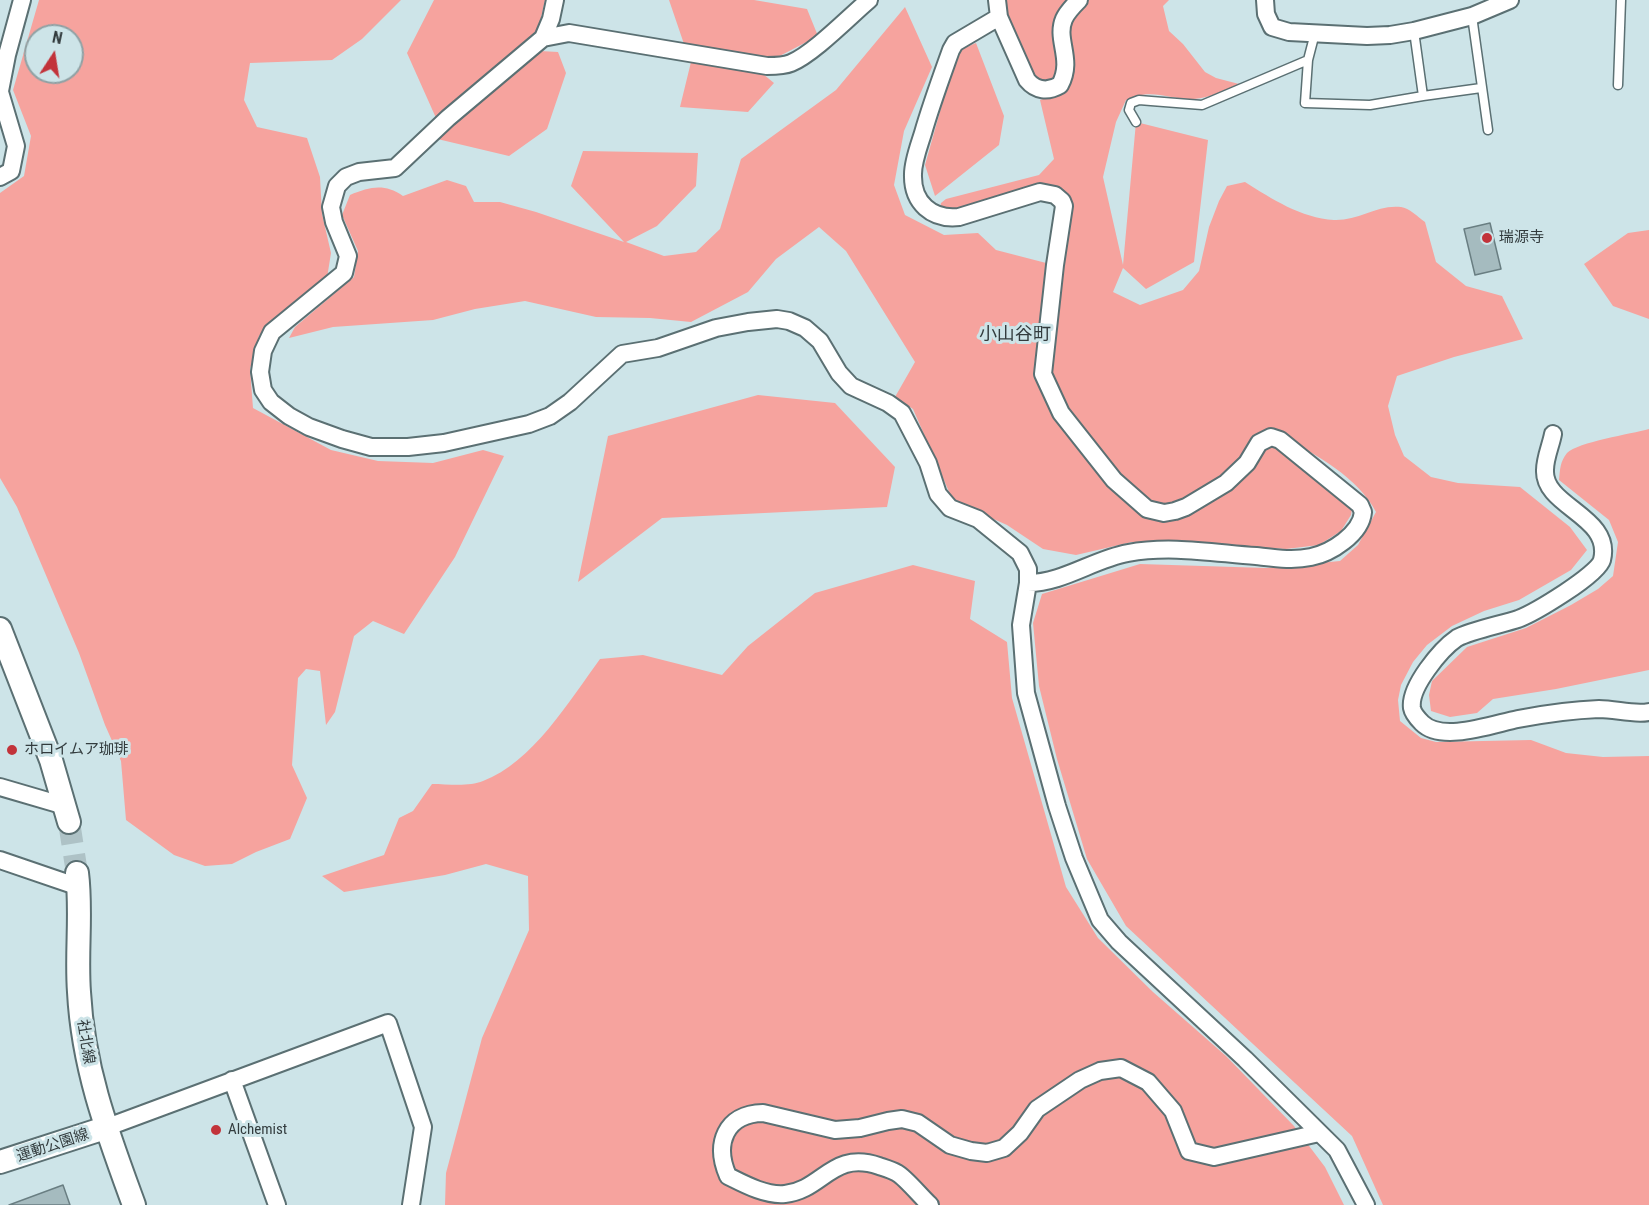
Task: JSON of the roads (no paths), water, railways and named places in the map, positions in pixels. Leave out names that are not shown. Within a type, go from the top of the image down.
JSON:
[{"type":"street","points":[[0,177],[11,171],[16,146],[0,92],[22,0]]},
{"type":"street","points":[[555,0],[551,19],[543,38],[448,118],[394,168],[359,172],[346,177],[337,186],[331,207],[334,222],[348,256],[345,273],[272,332],[263,351],[260,372],[263,390],[271,402],[289,416],[309,427],[371,447],[408,447],[444,443],[529,424],[550,416],[570,402],[622,354],[658,348],[716,328],[777,319],[805,328],[820,341],[839,373],[851,386],[888,403],[902,413],[928,463],[938,494],[950,508],[978,519],[1020,553],[1028,569],[1021,625],[1026,693],[1057,806],[1074,858],[1100,920],[1119,942],[1245,1059],[1337,1150],[1366,1205]]},
{"type":"street","points":[[543,38],[569,33],[767,66],[778,65],[790,63],[802,56],[869,0]]},
{"type":"street","points":[[997,0],[999,17],[1028,80],[1032,86],[1048,90],[1060,85],[1065,78],[1067,66],[1061,30],[1063,21],[1078,0]]},
{"type":"street","points":[[1265,0],[1266,14],[1272,27],[1289,32],[1367,36],[1414,31],[1472,16],[1510,0]]},
{"type":"street","points":[[999,17],[956,43],[951,50],[918,150],[913,174],[914,186],[923,207],[931,213],[949,218],[959,218],[1040,192],[1055,195],[1062,201],[1064,206],[1054,265],[1043,374],[1061,413],[1113,480],[1147,509],[1155,512],[1174,511],[1207,496],[1226,483],[1247,463],[1259,443],[1271,437],[1280,440],[1360,505],[1363,512],[1359,527],[1335,548],[1311,557],[1274,558],[1187,550],[1159,550],[1128,553],[1050,580],[1028,583]]},
{"type":"street","points":[[1553,434],[1545,470],[1548,485],[1591,524],[1603,542],[1602,562],[1591,575],[1521,618],[1458,638],[1436,659],[1418,683],[1412,700],[1412,711],[1424,725],[1434,731],[1450,733],[1524,718],[1600,709],[1649,712]]},
{"type":"street","points":[[0,629],[51,760],[67,814]]},
{"type":"street","points":[[0,787],[67,814]]},
{"type":"street","points":[[0,860],[78,880]]},
{"type":"street","name":"社北線","points":[[78,880],[79,991],[81,1019],[92,1086],[134,1205]]},
{"type":"street","points":[[105,1128],[388,1023],[423,1126],[411,1205]]},
{"type":"street","points":[[930,1205],[897,1173],[866,1162],[854,1162],[837,1167],[801,1190],[784,1195],[765,1192],[728,1176],[723,1166],[721,1150],[724,1136],[731,1125],[751,1113],[763,1113],[835,1130],[860,1128],[902,1119],[918,1123],[950,1145],[970,1151],[987,1152],[1004,1148],[1020,1133],[1037,1109],[1080,1080],[1100,1071],[1121,1068],[1148,1082],[1173,1111],[1189,1151],[1214,1157],[1319,1133]]},
{"type":"street","points":[[232,1080],[277,1205]]},
{"type":"street","name":"運動公園線","points":[[0,1162],[105,1128]]},
{"type":"lane","points":[[1618,85],[1621,0]]},
{"type":"lane","points":[[1472,16],[1480,88],[1488,130]]},
{"type":"lane","points":[[1414,31],[1423,96]]},
{"type":"lane","points":[[1316,33],[1308,60],[1305,104],[1370,105],[1480,88]]},
{"type":"lane","points":[[1136,122],[1129,110],[1131,103],[1139,100],[1202,105],[1308,60]]},
{"type":"tunnel","points":[[69,822],[77,873]]},
{"type":"place","name":"瑞源寺","points":[[1487,238]]},
{"type":"place","name":"ホロイムア珈琲","points":[[12,750]]},
{"type":"place","name":"Alchemist","points":[[216,1130]]},
{"type":"district","name":"小山谷町","points":[[1015,335]]}]
